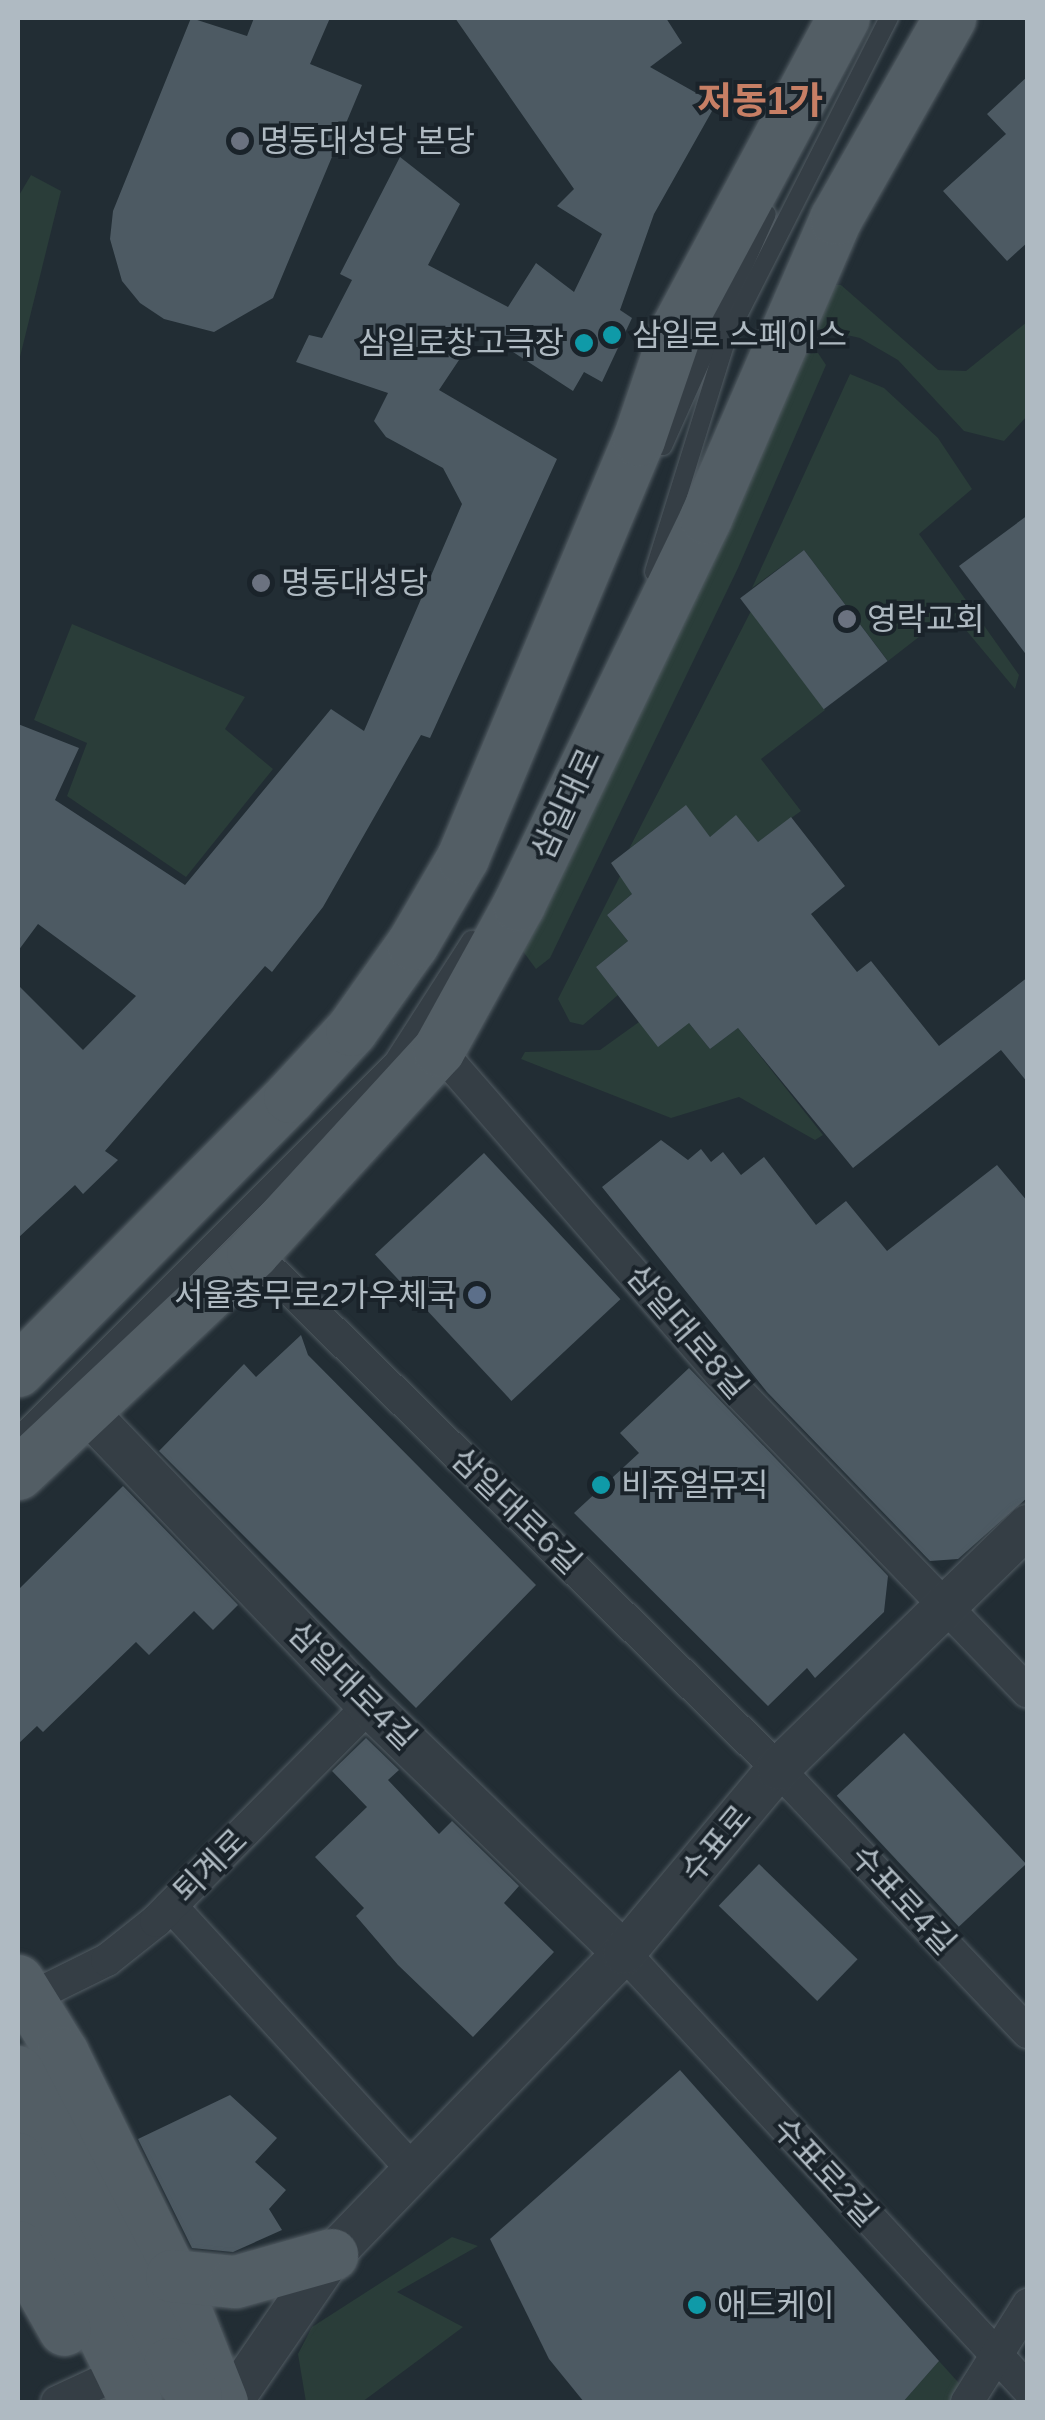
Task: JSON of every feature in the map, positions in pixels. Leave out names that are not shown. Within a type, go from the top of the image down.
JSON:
[{"type":"main road","points":[[22,1364],[328,1056],[412,944],[477,824],[639,440],[677,328],[844,18]]},
{"type":"main road","name":"삼일대로","points":[[18,1474],[253,1253],[439,1050],[520,905],[612,706],[706,518],[836,218],[950,18]]},
{"type":"main road","name":"퇴계로","points":[[24,1989],[172,2276],[222,2402]]},
{"type":"main road","points":[[18,2072],[170,2364],[200,2402]]},
{"type":"main road","points":[[18,2159],[100,2398]]},
{"type":"main road","points":[[18,2246],[100,2398]]},
{"type":"main road","points":[[172,2276],[236,2282],[332,2255]]},
{"type":"street","name":"삼일대로8길","points":[[439,1050],[720,1372],[942,1607],[1028,1692]]},
{"type":"street","name":"삼일대로6길","points":[[253,1253],[778,1768]]},
{"type":"street","name":"삼일대로4길","points":[[86,1412],[369,1706],[624,1953]]},
{"type":"street","name":"수표로","points":[[231,2402],[332,2255],[411,2168],[624,1953],[778,1768],[1028,1526]]},
{"type":"street","name":"퇴계로","points":[[24,1989],[106,1960],[171,1906],[369,1706]]},
{"type":"street","name":"수표로4길","points":[[778,1768],[1028,2032]]},
{"type":"street","points":[[171,1906],[411,2168]]},
{"type":"street","name":"수표로2길","points":[[624,1953],[1028,2389]]},
{"type":"street","points":[[966,2402],[993,2351],[1028,2305]]},
{"type":"lane","points":[[650,474],[820,97],[866,18]]},
{"type":"lane","points":[[612,706],[728,335],[889,18]]},
{"type":"lane","points":[[22,1364],[368,1041],[471,877],[642,492]]},
{"type":"lane","name":"삼일대로","points":[[18,1436],[394,1060],[496,902],[632,642]]},
{"type":"green space","points":[[31,175],[61,191],[18,365],[18,197]]},
{"type":"green space","points":[[826,285],[841,285],[938,370],[966,371],[1027,322],[1027,416],[1004,441],[964,431],[898,360],[860,338],[816,328]]},
{"type":"green space","points":[[818,353],[826,365],[738,568],[550,958],[536,969],[522,950],[805,354]]},
{"type":"green space","points":[[850,374],[884,388],[938,438],[972,489],[919,534],[1019,675],[1015,689],[951,612],[888,661],[804,550],[752,588]]},
{"type":"green space","points":[[751,611],[825,710],[761,759],[801,811],[758,842],[736,816],[710,837],[685,806],[629,849]]},
{"type":"green space","points":[[72,624],[245,697],[225,729],[273,769],[186,877],[67,796],[87,743],[34,720]]},
{"type":"green space","points":[[620,876],[633,893],[607,915],[628,941],[596,967],[618,995],[583,1025],[570,1022],[558,999]]},
{"type":"green space","points":[[639,1022],[689,1023],[710,1049],[738,1028],[823,1135],[815,1140],[739,1097],[671,1118],[521,1059],[525,1052],[600,1050]]},
{"type":"green space","points":[[452,2237],[478,2246],[397,2292],[463,2327],[362,2402],[306,2402],[298,2354],[312,2327]]},
{"type":"green space","points":[[939,2361],[976,2402],[903,2402]]},
{"type":"building","name":"명동대성당 본당","points":[[191,18],[247,36],[254,18],[330,18],[310,64],[362,85],[273,298],[214,332],[164,319],[140,303],[122,281],[110,239],[113,211]]},
{"type":"building","points":[[455,18],[666,18],[682,43],[650,67],[716,104],[654,214],[620,310],[632,318],[602,382],[584,372],[573,391],[479,330],[439,390],[557,459],[430,738],[421,735],[323,907],[272,972],[265,966],[105,1151],[118,1160],[83,1194],[75,1185],[18,1238],[18,985],[83,1050],[136,996],[38,924],[18,951],[18,724],[79,748],[55,800],[185,885],[331,709],[364,731],[462,504],[443,468],[386,437],[374,421],[388,393],[296,362],[309,335],[322,338],[352,280],[340,274],[400,157],[460,204],[428,265],[508,307],[536,263],[574,292],[602,234],[557,206],[574,189]]},
{"type":"building","points":[[1028,76],[1028,242],[1007,261],[943,191],[1006,134],[987,114]]},
{"type":"building","points":[[1028,515],[1028,657],[959,566]]},
{"type":"building","points":[[804,550],[888,661],[824,709],[740,598]]},
{"type":"building","points":[[686,805],[710,837],[736,815],[758,842],[791,817],[845,886],[811,914],[857,972],[871,961],[939,1046],[1028,977],[1028,1083],[1001,1050],[853,1168],[738,1028],[710,1049],[689,1023],[658,1047],[596,967],[628,941],[607,915],[632,894],[611,863]]},
{"type":"building","points":[[661,1140],[688,1160],[701,1149],[711,1162],[723,1152],[741,1175],[764,1157],[816,1225],[846,1201],[887,1251],[997,1165],[1028,1202],[1028,1497],[958,1559],[930,1561],[767,1392],[602,1187]]},
{"type":"building","points":[[484,1153],[620,1299],[511,1401],[375,1255]]},
{"type":"building","points":[[301,1335],[308,1355],[536,1585],[416,1708],[159,1451],[244,1364],[256,1377]]},
{"type":"building","points":[[689,1368],[888,1576],[884,1612],[815,1678],[807,1668],[768,1706],[574,1513],[639,1453],[620,1433]]},
{"type":"building","points":[[123,1486],[238,1605],[213,1630],[194,1611],[149,1655],[136,1642],[43,1732],[37,1726],[18,1744],[18,1590]]},
{"type":"building","points":[[904,1733],[1026,1864],[959,1927],[837,1796]]},
{"type":"building","points":[[366,1738],[399,1770],[388,1780],[439,1834],[452,1821],[519,1886],[504,1903],[554,1952],[473,2037],[398,1965],[356,1916],[364,1908],[315,1857],[367,1807],[332,1771]]},
{"type":"building","points":[[759,1864],[858,1959],[817,2001],[719,1906]]},
{"type":"building","points":[[680,2070],[939,2361],[903,2402],[584,2402],[549,2359],[490,2239]]},
{"type":"building","points":[[230,2095],[277,2138],[255,2162],[286,2190],[269,2209],[282,2230],[233,2252],[192,2248],[138,2139]]},
{"type":"place","name":"명동대성당 본당","points":[[240,141]]},
{"type":"place","name":"삼일로 스페이스","points":[[612,335]]},
{"type":"place","name":"삼일로창고극장","points":[[584,343]]},
{"type":"place","name":"명동대성당","points":[[261,583]]},
{"type":"place","name":"영락교회","points":[[847,619]]},
{"type":"place","name":"서울충무로2가우체국","points":[[477,1295]]},
{"type":"place","name":"비쥬얼뮤직","points":[[601,1485]]},
{"type":"place","name":"애드케이","points":[[697,2305]]},
{"type":"district","name":"저동1가","points":[[760,102]]}]
